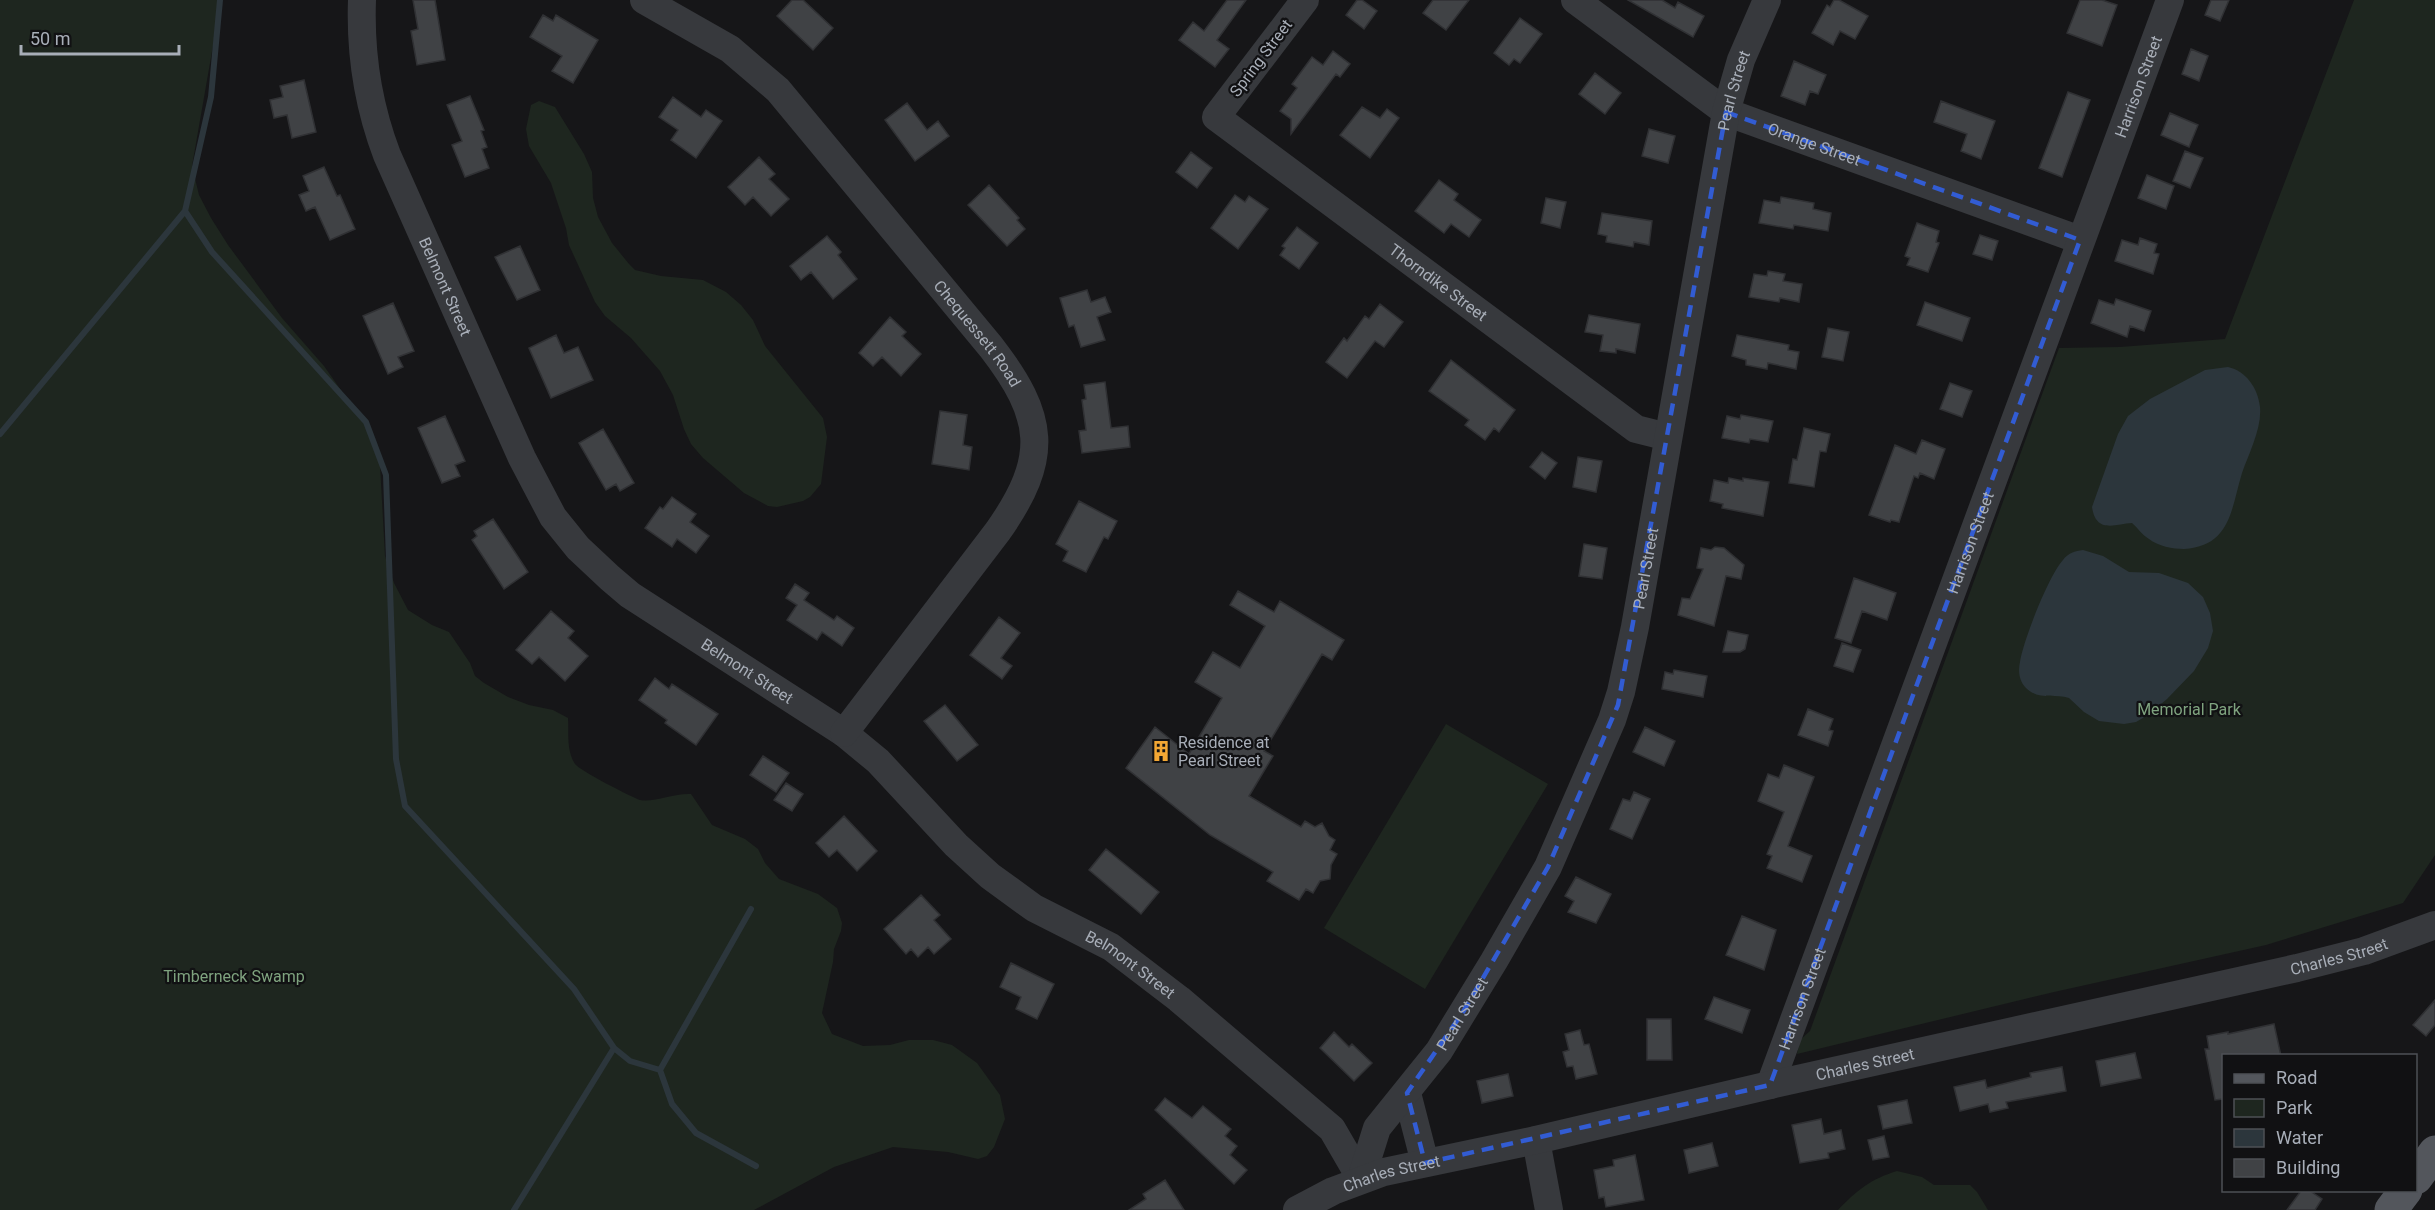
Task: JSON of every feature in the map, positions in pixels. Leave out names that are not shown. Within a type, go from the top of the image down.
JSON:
[{"type":"main road","points":[[2417,1175],[2435,1152]]},
{"type":"main road","points":[[2391,1210],[2405,1192]]},
{"type":"street","name":"Belmont Street","points":[[362,0],[362,41],[366,80],[380,136],[517,447],[553,517],[593,563],[630,595],[844,733],[884,767],[935,823],[990,876],[1028,905],[1102,941],[1119,952],[1253,1060],[1332,1129],[1361,1179]]},
{"type":"street","name":"Chequessett Road","points":[[644,0],[730,49],[744,59],[788,101],[991,347],[1019,386],[1030,412],[1034,450],[1031,469],[1021,496],[998,531],[844,733]]},
{"type":"street","name":"Spring Street","points":[[1216,117],[1305,0]]},
{"type":"street","name":"Orange Street","points":[[1575,0],[1726,112],[2080,240]]},
{"type":"street","name":"Pearl Street","points":[[1361,1179],[1377,1128],[1432,1061],[1548,867],[1612,720],[1632,645],[1726,112],[1741,60],[1767,0]]},
{"type":"street","name":"Harrison Street","points":[[1770,1085],[2170,0]]},
{"type":"street","name":"Thorndike Street","points":[[1216,117],[1636,429],[1668,437]]},
{"type":"street","name":"Charles Street","points":[[1297,1210],[1361,1179],[2297,968],[2364,951],[2435,925]]},
{"type":"street","points":[[1407,1092],[1425,1163]]},
{"type":"street","points":[[1536,1140],[1549,1210]]},
{"type":"highlighted area","points":[[1726,112],[2080,240],[1770,1085],[1425,1163],[1407,1093],[1463,1012],[1548,867],[1618,705]]},
{"type":"green space","name":"Timberneck Swamp","points":[[0,0],[221,0],[192,166],[199,195],[228,245],[282,318],[324,366],[374,437],[380,465],[385,556],[394,583],[408,610],[432,625],[449,632],[470,663],[475,676],[484,683],[508,697],[529,705],[553,710],[568,718],[570,753],[579,767],[640,800],[691,794],[712,825],[745,839],[758,849],[765,863],[779,879],[818,894],[837,908],[842,923],[841,931],[834,949],[822,1013],[832,1034],[863,1046],[890,1045],[909,1040],[933,1040],[952,1045],[977,1063],[1000,1095],[1005,1119],[994,1147],[987,1156],[978,1159],[948,1152],[893,1147],[834,1167],[754,1210],[0,1210]]},
{"type":"green space","name":"Memorial Park","points":[[2354,0],[2435,0],[2435,855],[2403,903],[2266,945],[2054,992],[1797,1054],[1800,1040],[1810,1031],[2059,348],[2120,347],[2225,339]]},
{"type":"green space","points":[[539,101],[555,107],[584,154],[592,172],[593,198],[598,217],[612,243],[629,264],[635,270],[661,276],[703,280],[726,292],[753,320],[765,346],[823,418],[827,437],[821,484],[810,497],[777,507],[768,506],[744,493],[703,458],[691,444],[673,395],[660,371],[631,338],[605,316],[595,302],[569,245],[566,228],[551,183],[529,146],[526,129],[531,105]]},
{"type":"green space","points":[[1446,724],[1548,784],[1425,989],[1324,928]]},
{"type":"green space","points":[[1897,1171],[1922,1177],[1934,1185],[1970,1185],[1988,1210],[1838,1210],[1865,1186]]},
{"type":"water","points":[[2228,367],[2246,376],[2254,387],[2259,400],[2260,415],[2257,432],[2231,512],[2220,533],[2211,541],[2200,546],[2184,549],[2161,545],[2153,541],[2144,536],[2132,523],[2107,526],[2098,521],[2092,507],[2118,434],[2128,416],[2150,399],[2205,370]]},
{"type":"water","points":[[2083,550],[2103,556],[2129,572],[2159,573],[2188,583],[2203,597],[2210,613],[2213,631],[2208,648],[2194,671],[2167,699],[2136,722],[2124,724],[2099,721],[2084,712],[2069,698],[2041,696],[2031,692],[2020,679],[2019,665],[2026,639],[2051,579],[2067,556]]},
{"type":"building","points":[[413,0],[435,0],[445,60],[417,65],[411,31],[418,29]]},
{"type":"building","points":[[792,0],[803,0],[833,28],[813,50],[777,16]]},
{"type":"building","points":[[1227,0],[1246,0],[1217,40],[1229,49],[1215,67],[1179,40],[1193,22],[1204,31]]},
{"type":"building","points":[[1357,0],[1362,0],[1377,11],[1364,29],[1346,15]]},
{"type":"building","points":[[1433,0],[1469,0],[1446,30],[1423,13]]},
{"type":"building","points":[[1628,0],[1662,0],[1675,8],[1678,2],[1704,16],[1693,37]]},
{"type":"building","points":[[1834,0],[1839,0],[1868,16],[1855,39],[1840,31],[1833,45],[1812,33],[1827,5],[1830,7]]},
{"type":"building","points":[[2080,0],[2102,0],[2117,5],[2102,46],[2067,33]]},
{"type":"building","points":[[2211,0],[2229,0],[2220,21],[2205,15]]},
{"type":"building","points":[[543,15],[553,21],[556,15],[598,40],[573,83],[552,71],[562,56],[530,37]]},
{"type":"building","points":[[1520,18],[1542,34],[1520,63],[1514,59],[1509,65],[1494,53]]},
{"type":"building","points":[[2191,49],[2208,56],[2199,81],[2182,74]]},
{"type":"building","points":[[1333,51],[1350,64],[1340,77],[1336,74],[1291,134],[1291,119],[1280,111],[1297,88],[1292,84],[1312,57],[1323,65]]},
{"type":"building","points":[[1794,61],[1826,75],[1818,94],[1810,91],[1805,105],[1781,96]]},
{"type":"building","points":[[1595,73],[1621,93],[1605,114],[1579,94]]},
{"type":"building","points":[[304,80],[316,132],[292,138],[287,115],[274,118],[270,100],[283,97],[280,86]]},
{"type":"building","points":[[2068,92],[2090,100],[2062,177],[2039,168]]},
{"type":"building","points":[[470,96],[484,130],[481,131],[487,147],[482,149],[489,168],[465,177],[452,145],[462,141],[447,105]]},
{"type":"building","points":[[673,97],[701,117],[706,110],[722,121],[696,158],[671,140],[678,130],[659,117]]},
{"type":"building","points":[[1941,101],[1995,121],[1981,159],[1961,151],[1967,134],[1934,122]]},
{"type":"building","points":[[907,103],[927,130],[938,121],[949,136],[915,161],[885,120]]},
{"type":"building","points":[[1362,107],[1380,118],[1387,109],[1399,118],[1370,158],[1340,135]]},
{"type":"building","points":[[2170,113],[2198,125],[2189,147],[2161,135]]},
{"type":"building","points":[[1649,129],[1675,136],[1668,163],[1642,156]]},
{"type":"building","points":[[2185,151],[2203,158],[2190,188],[2173,181]]},
{"type":"building","points":[[1191,152],[1212,168],[1197,188],[1176,172]]},
{"type":"building","points":[[759,157],[775,174],[769,179],[789,199],[771,216],[753,197],[745,205],[728,187]]},
{"type":"building","points":[[324,167],[355,229],[330,240],[315,207],[306,211],[299,195],[309,191],[303,176]]},
{"type":"building","points":[[2147,175],[2174,186],[2166,209],[2138,198]]},
{"type":"building","points":[[1439,180],[1458,194],[1454,200],[1481,220],[1469,237],[1451,224],[1444,233],[1415,211]]},
{"type":"building","points":[[989,185],[1019,218],[1017,220],[1025,229],[1007,246],[968,205]]},
{"type":"building","points":[[1235,195],[1245,202],[1249,196],[1268,209],[1238,249],[1211,228]]},
{"type":"building","points":[[1781,197],[1814,203],[1813,209],[1831,213],[1828,231],[1794,225],[1793,229],[1759,223],[1764,200],[1780,203]]},
{"type":"building","points":[[1546,198],[1566,202],[1560,228],[1541,223]]},
{"type":"building","points":[[1602,213],[1652,221],[1649,245],[1634,242],[1633,247],[1606,242],[1607,236],[1598,234]]},
{"type":"building","points":[[1917,223],[1939,231],[1936,242],[1939,243],[1928,272],[1907,265],[1910,258],[1905,256]]},
{"type":"building","points":[[1297,227],[1318,243],[1299,269],[1280,255],[1285,248],[1282,246]]},
{"type":"building","points":[[1980,235],[1998,241],[1992,260],[1973,254]]},
{"type":"building","points":[[827,236],[841,252],[838,255],[857,279],[833,299],[811,272],[801,280],[790,266]]},
{"type":"building","points":[[2140,238],[2157,244],[2154,253],[2159,254],[2153,274],[2115,261],[2122,240],[2138,245]]},
{"type":"building","points":[[520,246],[540,290],[517,300],[495,257]]},
{"type":"building","points":[[1768,271],[1785,274],[1783,281],[1802,284],[1799,302],[1780,298],[1779,302],[1749,297],[1754,274],[1767,276]]},
{"type":"building","points":[[1087,290],[1091,302],[1105,297],[1111,312],[1097,317],[1105,340],[1081,347],[1074,325],[1069,327],[1060,298]]},
{"type":"building","points":[[2116,299],[2151,311],[2144,331],[2130,326],[2127,337],[2091,323],[2099,300],[2114,305]]},
{"type":"building","points":[[1925,302],[1970,318],[1962,341],[1917,325]]},
{"type":"building","points":[[393,303],[414,351],[398,357],[403,367],[388,374],[363,316]]},
{"type":"building","points":[[1380,304],[1403,322],[1384,347],[1375,341],[1347,378],[1326,362],[1344,338],[1347,341],[1365,316],[1369,319]]},
{"type":"building","points":[[1589,315],[1640,324],[1635,353],[1616,349],[1616,353],[1600,351],[1603,335],[1585,332]]},
{"type":"building","points":[[890,317],[906,332],[902,336],[921,354],[901,376],[882,357],[873,366],[859,353]]},
{"type":"building","points":[[1828,328],[1849,332],[1843,361],[1822,357]]},
{"type":"building","points":[[556,335],[564,353],[578,347],[593,380],[551,398],[529,348]]},
{"type":"building","points":[[1737,335],[1789,345],[1788,350],[1799,352],[1796,369],[1768,363],[1767,369],[1746,365],[1746,360],[1732,356]]},
{"type":"building","points":[[1451,360],[1515,410],[1499,432],[1494,428],[1485,440],[1465,425],[1469,420],[1429,391]]},
{"type":"building","points":[[1105,382],[1111,428],[1128,426],[1130,447],[1082,453],[1079,431],[1086,430],[1082,400],[1086,399],[1084,385]]},
{"type":"building","points":[[1950,383],[1972,391],[1962,417],[1940,409]]},
{"type":"building","points":[[940,411],[967,415],[963,445],[972,447],[969,470],[932,464]]},
{"type":"building","points":[[1741,415],[1773,421],[1768,442],[1750,439],[1749,443],[1722,438],[1727,416],[1740,419]]},
{"type":"building","points":[[445,416],[465,461],[455,465],[460,476],[442,483],[418,428]]},
{"type":"building","points":[[1804,428],[1830,434],[1826,452],[1820,451],[1814,487],[1789,483],[1793,459],[1797,460]]},
{"type":"building","points":[[603,429],[634,483],[620,491],[616,484],[606,490],[579,443]]},
{"type":"building","points":[[1922,440],[1945,449],[1934,479],[1920,473],[1918,478],[1914,476],[1899,522],[1891,520],[1890,522],[1869,515],[1895,445],[1916,454]]},
{"type":"building","points":[[1542,452],[1557,463],[1545,479],[1530,467]]},
{"type":"building","points":[[1578,457],[1602,461],[1596,492],[1573,487]]},
{"type":"building","points":[[1729,478],[1769,482],[1763,516],[1722,508],[1723,504],[1710,501],[1714,480],[1728,483]]},
{"type":"building","points":[[672,497],[696,514],[690,522],[709,536],[696,553],[677,539],[672,547],[645,528],[660,507],[663,509]]},
{"type":"building","points":[[1079,501],[1117,521],[1108,539],[1104,537],[1086,572],[1063,561],[1068,551],[1056,544]]},
{"type":"building","points":[[493,519],[528,572],[504,589],[472,540],[477,536],[474,531]]},
{"type":"building","points":[[1584,544],[1607,548],[1602,579],[1579,576]]},
{"type":"building","points":[[1715,547],[1724,548],[1744,565],[1741,579],[1726,576],[1714,626],[1678,615],[1682,598],[1690,599],[1703,569],[1697,568],[1701,548],[1711,550]]},
{"type":"building","points":[[1854,578],[1896,593],[1887,620],[1862,611],[1851,643],[1835,638]]},
{"type":"building","points":[[795,584],[809,593],[804,600],[834,620],[837,616],[854,628],[842,646],[822,632],[817,640],[787,620],[797,605],[786,598]]},
{"type":"building","name":"Residence at Pearl Street","points":[[1238,591],[1274,612],[1280,601],[1344,640],[1332,660],[1322,654],[1264,751],[1273,756],[1249,796],[1301,827],[1305,821],[1315,827],[1322,823],[1329,836],[1335,840],[1330,850],[1337,854],[1331,865],[1330,879],[1320,881],[1313,893],[1306,889],[1299,900],[1267,881],[1273,872],[1210,835],[1126,768],[1155,727],[1189,754],[1222,698],[1195,682],[1213,652],[1240,668],[1265,626],[1230,605]]},
{"type":"building","points":[[551,611],[574,631],[568,638],[588,656],[565,681],[539,657],[532,664],[516,650]]},
{"type":"building","points":[[999,617],[1020,633],[1001,658],[1012,666],[1002,679],[970,655]]},
{"type":"building","points":[[1728,631],[1748,635],[1745,649],[1740,652],[1723,652]]},
{"type":"building","points":[[1842,643],[1861,650],[1853,672],[1834,666]]},
{"type":"building","points":[[1674,670],[1707,676],[1703,697],[1662,689],[1665,672],[1673,674]]},
{"type":"building","points":[[655,678],[669,689],[672,684],[718,714],[696,745],[665,723],[667,720],[639,700]]},
{"type":"building","points":[[945,705],[978,745],[957,761],[924,721]]},
{"type":"building","points":[[1808,709],[1833,719],[1829,730],[1833,731],[1828,746],[1798,735]]},
{"type":"building","points":[[1645,727],[1675,741],[1664,766],[1633,752]]},
{"type":"building","points":[[763,756],[789,773],[776,792],[750,775]]},
{"type":"building","points":[[1784,765],[1814,777],[1788,846],[1812,856],[1802,882],[1767,868],[1772,856],[1767,854],[1784,812],[1758,801],[1768,774],[1779,778]]},
{"type":"building","points":[[786,783],[803,794],[792,811],[774,800]]},
{"type":"building","points":[[1634,792],[1650,799],[1632,839],[1610,829],[1623,799],[1630,801]]},
{"type":"building","points":[[844,816],[877,851],[857,871],[837,850],[829,857],[816,843]]},
{"type":"building","points":[[1106,849],[1159,892],[1141,914],[1089,870]]},
{"type":"building","points":[[1576,877],[1611,894],[1596,923],[1568,912],[1574,901],[1565,896]]},
{"type":"building","points":[[921,895],[940,915],[934,920],[951,939],[934,954],[928,947],[918,957],[911,949],[906,954],[884,929]]},
{"type":"building","points":[[1742,916],[1776,930],[1764,970],[1726,955]]},
{"type":"building","points":[[1011,963],[1054,984],[1037,1019],[1016,1009],[1021,997],[1000,987]]},
{"type":"building","points":[[1714,997],[1750,1010],[1742,1033],[1705,1019]]},
{"type":"building","points":[[2435,1000],[2435,1025],[2426,1036],[2413,1025]]},
{"type":"building","points":[[1647,1019],[1671,1019],[1672,1060],[1647,1060]]},
{"type":"building","points":[[2274,1024],[2281,1054],[2222,1054],[2222,1099],[2215,1100],[2205,1049],[2209,1049],[2207,1036],[2228,1032],[2228,1034]]},
{"type":"building","points":[[1580,1030],[1584,1045],[1589,1044],[1597,1074],[1576,1079],[1573,1066],[1567,1067],[1563,1052],[1569,1050],[1565,1034]]},
{"type":"building","points":[[1334,1032],[1349,1047],[1352,1044],[1372,1063],[1354,1081],[1320,1048]]},
{"type":"building","points":[[2135,1053],[2141,1078],[2101,1086],[2096,1061]]},
{"type":"building","points":[[2062,1067],[2066,1091],[2006,1102],[2008,1108],[1990,1112],[1988,1104],[1960,1111],[1954,1087],[1985,1080],[1987,1088],[2031,1077],[2030,1073]]},
{"type":"building","points":[[1508,1074],[1513,1096],[1482,1103],[1477,1081]]},
{"type":"building","points":[[1165,1098],[1192,1118],[1203,1106],[1231,1129],[1225,1136],[1237,1146],[1230,1155],[1247,1170],[1234,1184],[1155,1110]]},
{"type":"building","points":[[1907,1100],[1912,1123],[1883,1129],[1878,1106]]},
{"type":"building","points":[[1821,1119],[1824,1134],[1841,1130],[1845,1149],[1828,1153],[1829,1158],[1800,1163],[1792,1125]]},
{"type":"building","points":[[1884,1136],[1889,1157],[1873,1160],[1868,1140]]},
{"type":"building","points":[[1712,1143],[1718,1166],[1689,1173],[1684,1150]]},
{"type":"building","points":[[1635,1155],[1644,1200],[1606,1207],[1604,1197],[1599,1198],[1594,1170],[1614,1166],[1613,1160]]},
{"type":"building","points":[[1165,1180],[1184,1210],[1129,1210],[1146,1199],[1143,1194]]},
{"type":"building","points":[[2300,1192],[2312,1192],[2322,1199],[2315,1210],[2287,1210]]},
{"type":"waterway","points":[[0,434],[185,211],[211,97],[220,0]]},
{"type":"waterway","points":[[185,211],[212,252],[366,422],[386,475],[396,759],[405,806],[574,989],[614,1048],[514,1210]]},
{"type":"waterway","points":[[614,1048],[630,1061],[660,1070],[751,909]]},
{"type":"waterway","points":[[660,1070],[672,1104],[696,1133],[756,1166]]},
{"type":"place","name":"Residence at Pearl Street","points":[[1161,751]]}]
